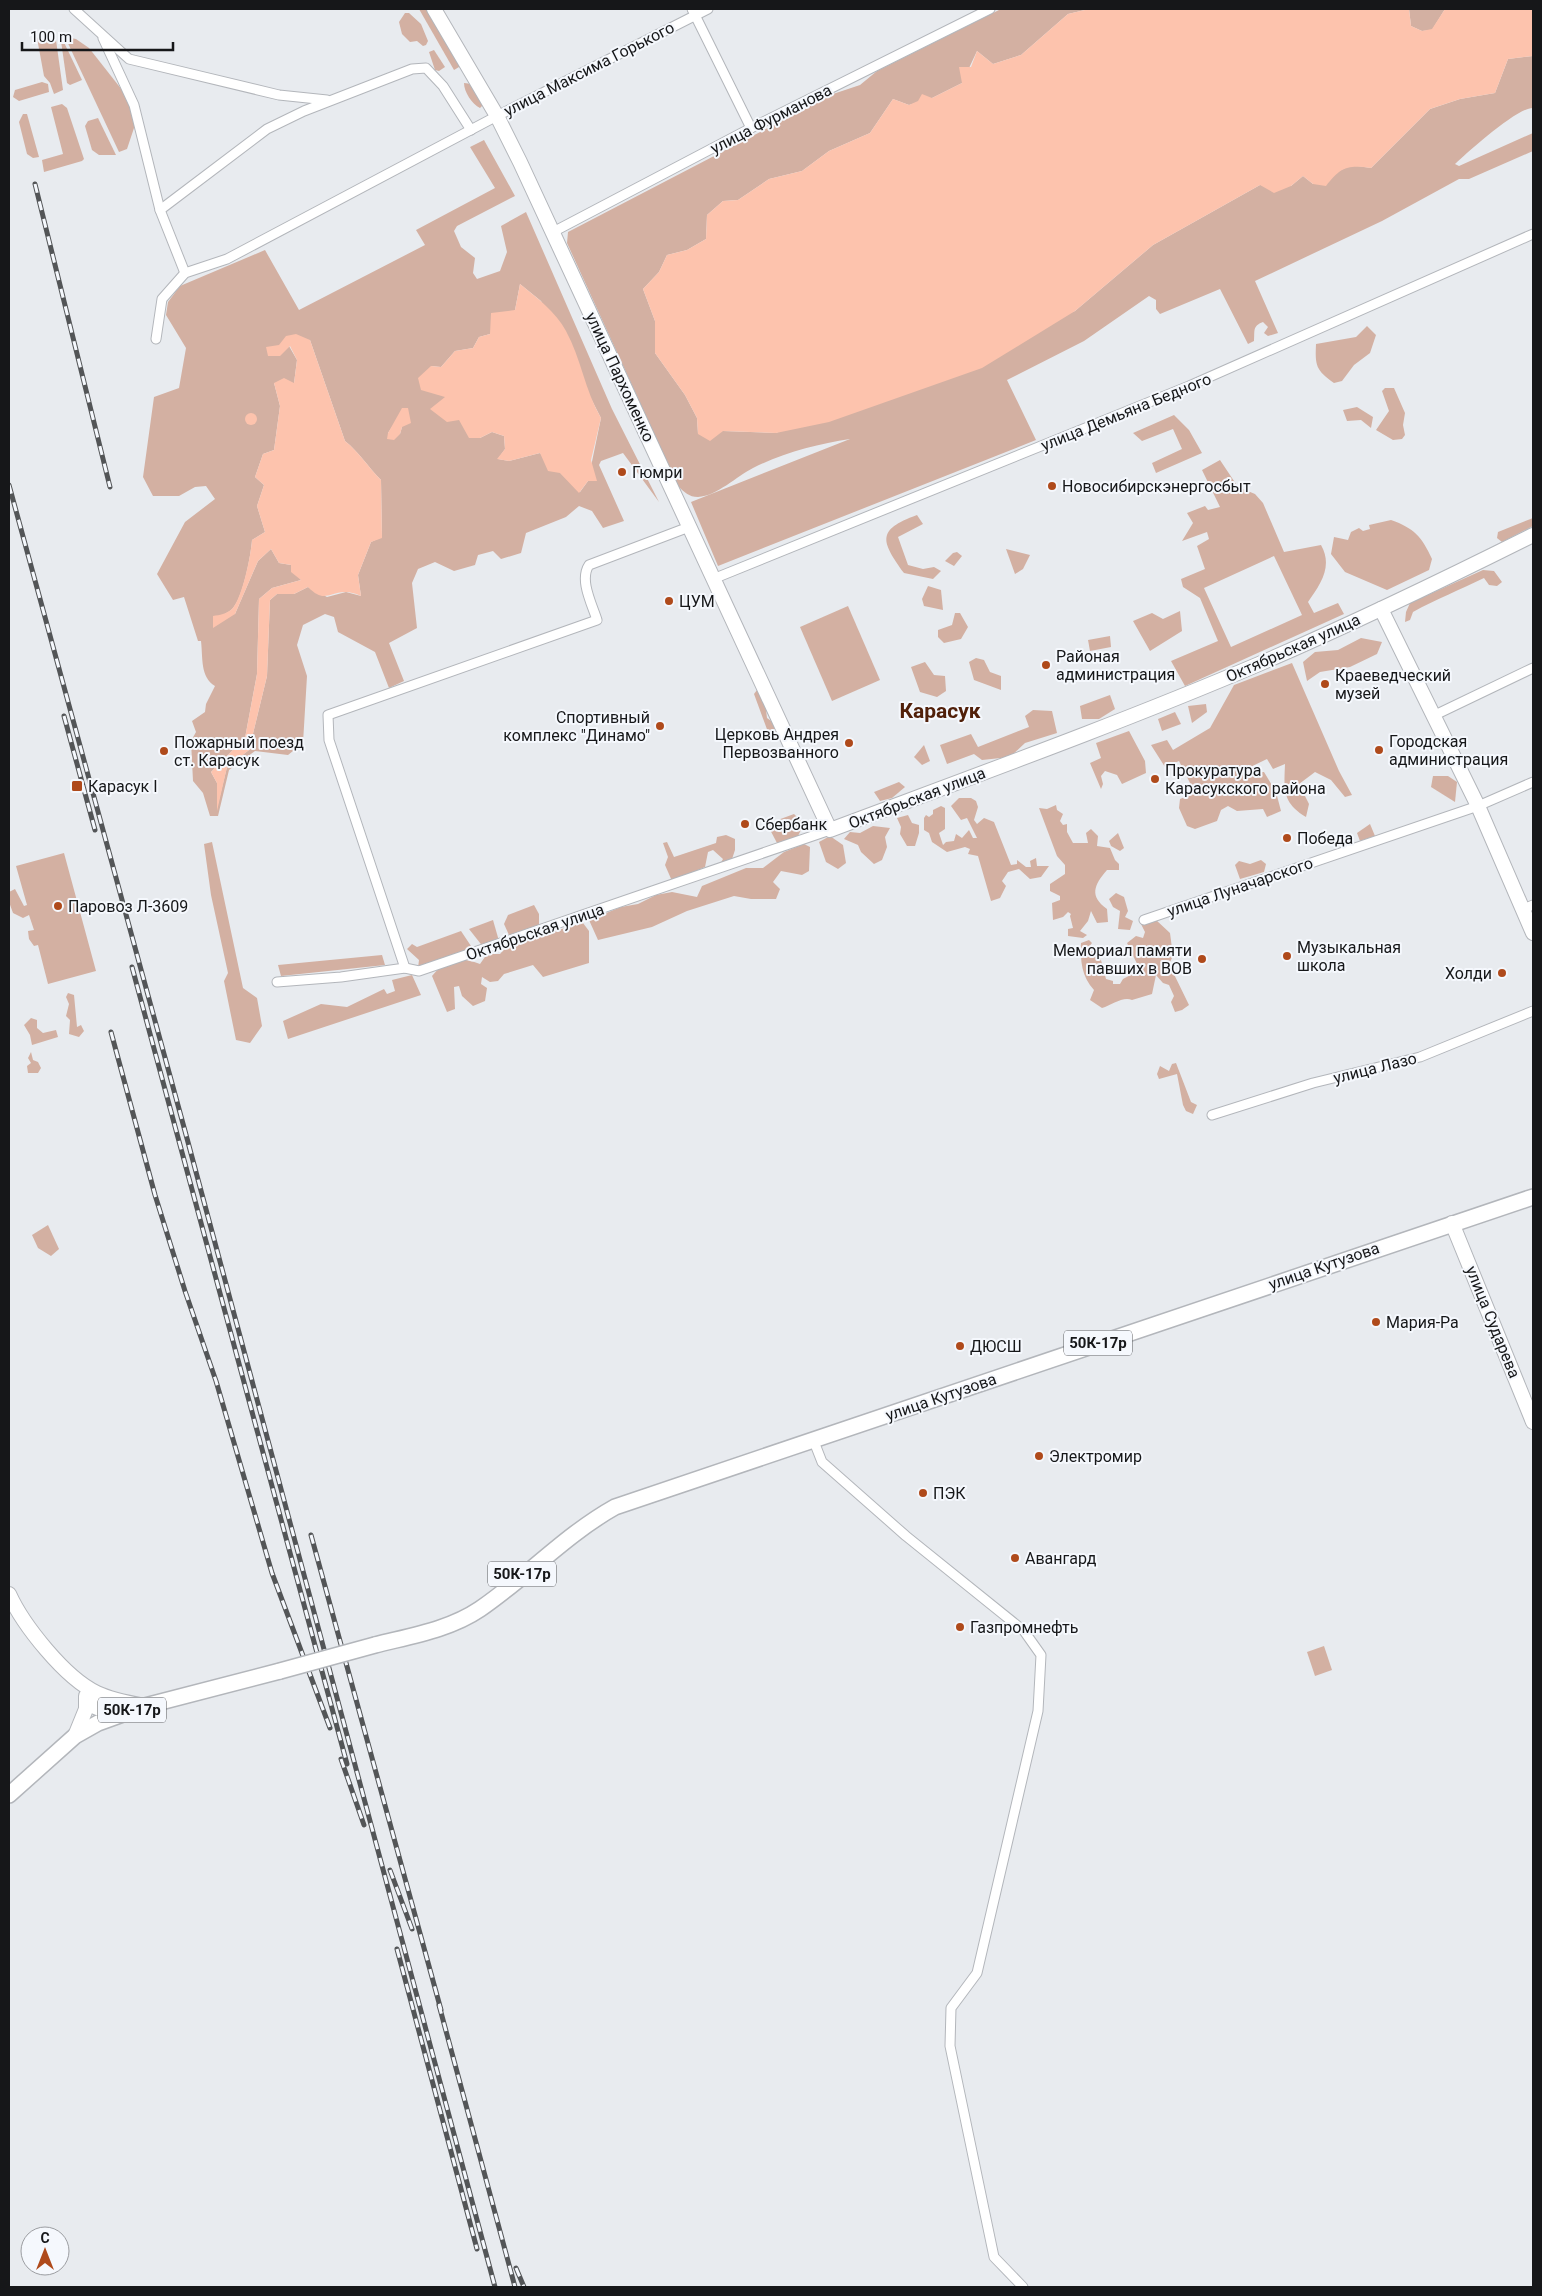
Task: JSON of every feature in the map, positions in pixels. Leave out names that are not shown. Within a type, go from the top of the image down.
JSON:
[{"type":"main road","name":"улица Кутузова","points":[[145,1706],[440,1628],[480,1609],[593,1519],[615,1507],[1533,1197]]},
{"type":"main road","name":"50К-17р","points":[[9,1795],[75,1736],[102,1717],[145,1706]]},
{"type":"street","points":[[74,9],[129,59],[279,95],[330,100]]},
{"type":"street","name":"улица Пархоменко","points":[[434,9],[497,116],[553,232],[830,830]]},
{"type":"street","name":"улица Максима Горького","points":[[497,116],[693,12],[708,9]]},
{"type":"street","name":"улица Фурманова","points":[[553,232],[978,11],[990,9]]},
{"type":"street","points":[[693,12],[751,128]]},
{"type":"street","points":[[101,34],[134,105],[160,210],[185,274]]},
{"type":"street","points":[[160,210],[267,129],[330,100],[412,69],[426,68],[443,86],[471,130]]},
{"type":"street","points":[[156,339],[162,299],[185,274],[227,259],[497,116]]},
{"type":"street","name":"улица Демьяна Бедного","points":[[713,579],[1189,386],[1533,234]]},
{"type":"street","points":[[405,968],[329,740],[328,714],[597,620],[584,579],[589,565],[689,527]]},
{"type":"street","name":"Октябрьская улица","points":[[277,982],[341,977],[405,968],[419,971],[830,830],[1137,714],[1382,609],[1533,535]]},
{"type":"street","points":[[1382,609],[1528,907],[1533,933]]},
{"type":"street","points":[[1435,715],[1533,668]]},
{"type":"street","name":"улица Луначарского","points":[[1144,920],[1478,806],[1533,782]]},
{"type":"street","name":"улица Лазо","points":[[1212,1115],[1313,1083],[1420,1057],[1533,1010]]},
{"type":"street","name":"улица Сударева","points":[[1452,1223],[1533,1422]]},
{"type":"street","points":[[813,1439],[822,1462],[906,1536],[1024,1631],[1041,1655],[1038,1711],[977,1972],[951,2008],[950,2046],[994,2257],[1023,2287]]},
{"type":"street","points":[[9,1594],[34,1634],[51,1655],[80,1681],[92,1696],[106,1703],[102,1717]]},
{"type":"street","points":[[92,1696],[145,1706]]},
{"type":"street","points":[[75,1736],[92,1696]]},
{"type":"shaded area","points":[[419,9],[427,9],[438,19],[460,61],[459,67],[454,70]]},
{"type":"shaded area","points":[[1001,9],[1089,9],[1068,14],[1021,55],[993,64],[977,51],[962,83],[932,98],[909,105],[893,99],[870,133],[829,151],[802,171],[769,179],[738,200],[723,201],[707,215],[706,239],[687,250],[667,255],[659,272],[643,289],[655,321],[655,353],[685,395],[697,418],[698,434],[723,431],[776,433],[1075,311],[1153,245],[1260,185],[1291,186],[1303,176],[1313,184],[1351,165],[1371,168],[1430,109],[1460,99],[1495,93],[1508,59],[1533,56],[1533,108],[1505,122],[1455,164],[1459,166],[1533,133],[1533,151],[1469,179],[1459,179],[1382,221],[1255,281],[1278,333],[1268,336],[1264,333],[1268,327],[1263,322],[1256,327],[1254,341],[1248,344],[1220,289],[1160,314],[1156,309],[1156,300],[1149,296],[1084,341],[1007,380],[1036,440],[718,566],[691,502],[850,439],[813,446],[776,458],[753,468],[720,489],[705,496],[695,497],[689,495],[678,486],[567,243],[568,232],[833,94],[860,85],[877,71]]},
{"type":"shaded area","points":[[1089,9],[1409,9],[1411,26],[1422,31],[1432,29],[1445,9],[1533,9],[1533,56],[1508,59],[1495,93],[1460,99],[1430,109],[1371,168],[1350,167],[1345,169],[1336,175],[1326,186],[1313,184],[1303,176],[1291,186],[1274,193],[1260,185],[1153,245],[1075,311],[982,368],[829,422],[776,433],[723,431],[710,441],[698,434],[697,418],[685,395],[655,353],[655,321],[643,289],[659,272],[667,255],[687,250],[706,239],[707,215],[723,201],[738,200],[769,179],[802,171],[829,151],[870,133],[893,99],[909,105],[918,101],[922,94],[932,98],[962,83],[959,67],[971,67],[977,51],[993,64],[1021,55],[1068,14]]},
{"type":"shaded area","points":[[1409,9],[1445,9],[1432,30],[1422,31],[1411,26]]},
{"type":"shaded area","points":[[405,13],[409,13],[421,24],[428,41],[426,45],[423,46],[417,41],[410,42],[402,34],[399,22]]},
{"type":"shaded area","points":[[48,33],[53,35],[56,40],[63,90],[54,94],[50,83],[44,76],[37,38]]},
{"type":"shaded area","points":[[60,34],[82,80],[70,85],[67,83]]},
{"type":"shaded area","points":[[65,37],[76,39],[89,48],[126,95],[135,125],[127,149],[119,152]]},
{"type":"shaded area","points":[[434,50],[445,67],[439,71],[435,70],[429,52]]},
{"type":"shaded area","points":[[42,82],[48,84],[49,92],[19,101],[13,97],[15,90]]},
{"type":"shaded area","points":[[464,83],[471,85],[477,90],[484,104],[480,108],[469,97]]},
{"type":"shaded area","points":[[62,104],[67,108],[84,159],[44,172],[42,160],[63,154],[51,107]]},
{"type":"shaded area","points":[[23,114],[27,114],[39,157],[33,158],[27,154],[19,122]]},
{"type":"shaded area","points":[[98,118],[116,155],[99,155],[92,150],[85,126],[88,121]]},
{"type":"shaded area","points":[[484,140],[515,196],[457,226],[454,231],[461,247],[475,258],[473,273],[477,279],[500,271],[507,252],[501,226],[526,212],[612,409],[659,502],[623,453],[601,461],[599,465],[624,521],[603,528],[592,511],[579,506],[566,517],[526,533],[521,553],[501,559],[493,551],[478,555],[475,565],[454,571],[435,562],[418,569],[412,583],[417,628],[389,643],[404,681],[389,688],[375,652],[338,632],[334,617],[325,614],[303,625],[297,645],[307,676],[303,743],[288,755],[255,751],[229,770],[218,816],[210,816],[203,793],[193,781],[191,741],[196,732],[192,721],[205,712],[206,704],[215,686],[207,678],[202,660],[201,641],[198,641],[184,597],[173,600],[157,574],[185,522],[215,499],[206,486],[195,487],[179,496],[153,496],[143,477],[154,397],[179,388],[186,348],[166,315],[168,302],[180,286],[265,250],[299,310],[425,245],[416,230],[495,188],[470,147]],"holes":[[[520,284],[541,301],[601,418],[588,481],[580,492],[540,453],[509,461],[498,459],[505,449],[504,436],[492,432],[480,438],[459,419],[431,366],[441,367],[455,351],[473,348],[479,337],[490,334],[515,310]],[[310,340],[345,441],[381,480],[382,537],[371,542],[358,575],[361,596],[346,592],[327,597],[308,587],[294,594],[277,594],[270,600],[267,676],[249,750],[227,767],[217,808],[217,783],[211,772],[245,738],[257,674],[259,599],[272,588],[301,580],[291,565],[279,563],[271,549],[258,561],[235,614],[223,615],[237,603],[243,586],[252,540],[265,532],[257,506],[264,485],[255,477],[263,454],[274,450],[280,406],[274,383],[294,383],[297,360],[289,346]],[[396,421],[402,427],[400,434],[388,433]]]},
{"type":"shaded area","points":[[520,284],[545,305],[562,324],[576,352],[591,397],[601,418],[591,460],[597,481],[588,481],[579,493],[560,473],[548,471],[540,453],[509,461],[497,459],[505,449],[504,436],[492,432],[480,438],[469,438],[459,420],[447,422],[430,409],[445,397],[421,390],[418,378],[431,366],[441,367],[455,351],[473,348],[479,337],[490,334],[491,313],[515,310]]},
{"type":"shaded area","points":[[1367,326],[1376,335],[1370,353],[1354,365],[1342,381],[1334,383],[1323,375],[1318,367],[1316,344],[1356,337]]},
{"type":"shaded area","points":[[296,334],[310,340],[345,441],[381,480],[382,538],[371,542],[358,575],[361,596],[345,592],[322,596],[313,592],[308,587],[294,594],[277,594],[270,600],[267,676],[249,750],[227,767],[217,811],[217,783],[211,772],[245,738],[257,674],[259,599],[272,588],[301,580],[291,572],[291,565],[279,563],[271,549],[258,561],[235,614],[213,628],[213,616],[227,612],[236,604],[250,556],[252,540],[265,532],[257,506],[264,485],[255,477],[263,454],[274,450],[280,406],[274,383],[284,378],[294,383],[297,360],[290,346],[280,356],[268,356],[266,347],[279,345],[286,336]]},
{"type":"shaded area","points":[[1385,388],[1394,388],[1405,413],[1403,425],[1405,435],[1402,439],[1393,440],[1376,430],[1389,411],[1382,391]]},
{"type":"shaded area","points":[[1357,407],[1373,417],[1371,428],[1361,420],[1347,421],[1343,410]]},
{"type":"shaded area","points":[[402,408],[408,408],[411,423],[402,427],[400,434],[394,440],[387,439],[388,433]]},
{"type":"shaded area","points":[[251,413],[257,419],[251,425],[245,419]]},
{"type":"shaded area","points":[[1174,415],[1189,430],[1202,453],[1156,473],[1152,463],[1182,449],[1173,429],[1142,441],[1133,433]]},
{"type":"shaded area","points":[[1220,460],[1238,487],[1255,494],[1263,503],[1284,552],[1321,545],[1326,560],[1326,568],[1321,582],[1308,602],[1314,613],[1338,603],[1344,614],[1185,686],[1171,661],[1218,641],[1200,598],[1183,587],[1181,579],[1205,569],[1197,546],[1209,539],[1207,532],[1182,541],[1193,523],[1187,513],[1205,506],[1208,510],[1220,507],[1202,470]],"holes":[[[1274,556],[1302,615],[1231,647],[1204,588]]]},
{"type":"shaded area","points":[[917,515],[923,524],[898,537],[908,565],[923,569],[934,567],[941,571],[933,579],[904,573],[887,545],[886,538],[894,526]]},
{"type":"shaded area","points":[[1533,518],[1533,526],[1502,542],[1497,538],[1498,532]]},
{"type":"shaded area","points":[[1391,520],[1406,526],[1416,534],[1425,545],[1432,559],[1429,570],[1387,590],[1345,572],[1331,554],[1334,537],[1348,540],[1351,532],[1359,528],[1363,531],[1370,529],[1369,525]]},
{"type":"shaded area","points":[[1006,549],[1030,555],[1023,569],[1015,574]]},
{"type":"shaded area","points":[[957,552],[962,556],[954,566],[945,561],[953,553]]},
{"type":"shaded area","points":[[1483,570],[1494,571],[1502,582],[1497,586],[1489,585],[1484,578],[1413,612],[1410,620],[1405,622],[1406,612],[1410,603]]},
{"type":"shaded area","points":[[928,586],[941,590],[943,610],[924,606],[922,599]]},
{"type":"shaded area","points":[[848,606],[880,680],[832,701],[800,627]]},
{"type":"shaded area","points":[[1180,611],[1182,631],[1150,651],[1133,621],[1152,613],[1163,619]]},
{"type":"shaded area","points":[[955,613],[960,613],[968,627],[961,639],[944,643],[938,637],[938,630],[952,625]]},
{"type":"shaded area","points":[[1110,636],[1111,647],[1090,651],[1088,640]]},
{"type":"shaded area","points":[[1361,638],[1382,642],[1377,654],[1350,667],[1320,672],[1307,681],[1303,662],[1315,652],[1338,650]]},
{"type":"shaded area","points":[[976,658],[984,660],[990,672],[1001,676],[1001,690],[974,680],[969,662]]},
{"type":"shaded area","points":[[925,662],[934,675],[945,676],[946,691],[937,697],[920,692],[911,667]]},
{"type":"shaded area","points":[[1292,663],[1339,771],[1352,795],[1345,797],[1331,780],[1315,772],[1299,784],[1309,804],[1306,817],[1292,806],[1286,795],[1284,781],[1285,764],[1273,769],[1267,759],[1240,772],[1264,772],[1276,792],[1281,811],[1267,817],[1263,809],[1237,811],[1228,806],[1221,810],[1217,821],[1195,829],[1187,826],[1179,808],[1180,799],[1195,793],[1179,761],[1165,767],[1151,745],[1167,740],[1173,750],[1210,728],[1234,685]]},
{"type":"shaded area","points":[[757,690],[764,694],[767,718],[777,725],[779,738],[776,740],[768,732],[754,694]]},
{"type":"shaded area","points":[[1110,695],[1115,709],[1099,719],[1082,719],[1080,706]]},
{"type":"shaded area","points":[[1206,704],[1207,712],[1192,723],[1188,706]]},
{"type":"shaded area","points":[[1033,710],[1052,711],[1057,733],[1025,743],[1010,757],[982,760],[974,754],[947,764],[940,745],[971,734],[978,747],[1029,727],[1025,716]]},
{"type":"shaded area","points":[[1175,712],[1181,724],[1162,731],[1158,719]]},
{"type":"shaded area","points":[[1129,731],[1145,761],[1146,773],[1122,784],[1117,775],[1105,771],[1101,776],[1103,784],[1101,789],[1090,763],[1101,758],[1096,743]]},
{"type":"shaded area","points":[[924,745],[930,761],[922,765],[914,757]]},
{"type":"shaded area","points":[[1433,776],[1448,776],[1457,782],[1455,802],[1431,787]]},
{"type":"shaded area","points":[[899,782],[905,787],[892,798],[880,801],[874,792]]},
{"type":"shaded area","points":[[959,798],[971,798],[976,801],[978,807],[974,820],[977,824],[984,818],[994,822],[1011,865],[1017,864],[1017,860],[1026,867],[1031,867],[1030,861],[1036,858],[1037,866],[1049,866],[1041,877],[1030,879],[1019,869],[1008,872],[1002,881],[1006,886],[1000,898],[991,901],[978,856],[968,854],[970,849],[965,847],[947,852],[932,842],[929,833],[924,830],[924,818],[926,815],[929,817],[933,814],[933,810],[941,806],[945,808],[945,829],[939,833],[943,845],[946,842],[954,841],[956,834],[962,838],[969,830],[973,838],[977,838],[967,818],[961,820],[951,806]]},
{"type":"shaded area","points":[[1056,805],[1057,810],[1063,814],[1060,821],[1063,825],[1067,824],[1067,832],[1073,843],[1088,843],[1086,833],[1091,829],[1098,836],[1097,846],[1110,848],[1115,860],[1119,864],[1119,870],[1107,870],[1095,890],[1098,900],[1107,909],[1108,922],[1097,923],[1091,911],[1088,921],[1080,931],[1087,935],[1083,938],[1068,936],[1068,929],[1073,928],[1071,914],[1068,912],[1063,917],[1053,920],[1052,903],[1060,900],[1060,896],[1050,891],[1050,884],[1065,874],[1065,865],[1057,856],[1039,808],[1047,809]]},
{"type":"shaded area","points":[[794,814],[803,823],[797,837],[792,841],[777,843],[767,824]]},
{"type":"shaded area","points":[[908,815],[912,823],[919,825],[915,846],[907,846],[900,834],[901,827],[897,818]]},
{"type":"shaded area","points":[[1370,824],[1375,836],[1360,841],[1357,833]]},
{"type":"shaded area","points":[[873,826],[890,828],[885,837],[887,847],[882,860],[874,864],[861,852],[858,845],[844,839],[850,832],[860,833]]},
{"type":"shaded area","points":[[1118,833],[1124,848],[1120,851],[1111,846],[1109,841]]},
{"type":"shaded area","points":[[726,835],[735,839],[735,850],[731,862],[718,868],[723,859],[713,850],[708,852],[705,867],[672,881],[665,865],[668,857],[663,843],[667,842],[674,857],[716,843],[717,837]]},
{"type":"shaded area","points":[[830,836],[843,845],[846,863],[838,869],[826,862],[819,842]]},
{"type":"shaded area","points":[[212,842],[243,988],[257,998],[262,1026],[250,1043],[236,1040],[224,981],[228,973],[211,895],[204,844]]},
{"type":"shaded area","points":[[804,844],[810,847],[809,871],[802,875],[781,871],[773,882],[780,889],[776,899],[751,899],[734,896],[687,911],[652,927],[598,940],[589,920],[621,907],[638,904],[656,895],[672,892],[697,897],[702,886],[746,868],[763,868],[784,852]]},
{"type":"shaded area","points":[[64,853],[96,971],[48,984],[38,945],[34,946],[29,939],[28,931],[34,930],[29,915],[23,918],[13,913],[9,902],[9,892],[15,889],[24,906],[27,905],[16,866]]},
{"type":"shaded area","points":[[1261,860],[1266,864],[1264,872],[1240,879],[1235,865],[1239,861],[1250,864]]},
{"type":"shaded area","points":[[1116,893],[1124,897],[1128,911],[1125,917],[1133,921],[1130,930],[1118,929],[1120,911],[1113,907],[1109,899]]},
{"type":"shaded area","points":[[534,905],[539,914],[539,927],[533,933],[509,935],[504,924],[508,915]]},
{"type":"shaded area","points":[[493,920],[499,941],[484,948],[469,929]]},
{"type":"shaded area","points":[[1156,920],[1170,933],[1173,956],[1169,964],[1189,1005],[1175,1012],[1171,1002],[1174,996],[1169,985],[1163,983],[1156,975],[1152,994],[1132,1000],[1121,1000],[1102,1008],[1090,1000],[1094,990],[1087,980],[1083,968],[1081,943],[1089,940],[1092,943],[1088,948],[1089,952],[1101,948],[1101,960],[1106,979],[1113,981],[1113,984],[1120,984],[1123,979],[1140,970],[1127,943],[1136,936],[1143,938],[1145,932],[1140,922]]},
{"type":"shaded area","points":[[583,923],[589,931],[589,963],[543,977],[533,965],[504,974],[498,981],[490,982],[482,977],[481,984],[487,988],[485,1001],[473,1006],[462,996],[459,986],[454,987],[455,1009],[447,1012],[432,976],[443,965],[453,960],[465,960],[480,964],[487,954],[500,954],[509,944]]},
{"type":"shaded area","points":[[461,931],[473,949],[447,959],[437,959],[435,965],[418,968],[419,960],[407,949],[412,944],[417,947]]},
{"type":"shaded area","points":[[382,955],[385,965],[281,976],[278,965]]},
{"type":"shaded area","points":[[412,975],[421,995],[288,1039],[283,1021],[321,1004],[347,1007],[384,989],[387,994],[395,991],[392,980]]},
{"type":"shaded area","points":[[68,993],[74,995],[77,1027],[81,1025],[84,1031],[79,1037],[69,1034],[70,1020],[66,1016],[69,1004],[66,997]]},
{"type":"shaded area","points":[[31,1018],[37,1020],[37,1028],[43,1033],[56,1030],[58,1037],[32,1045],[30,1035],[24,1025]]},
{"type":"shaded area","points":[[31,1052],[33,1060],[38,1062],[41,1068],[38,1073],[28,1073],[27,1066],[31,1063],[28,1058]]},
{"type":"shaded area","points":[[1176,1063],[1191,1102],[1197,1105],[1193,1114],[1186,1111],[1183,1105],[1177,1074],[1159,1079],[1157,1074],[1160,1066],[1169,1071],[1172,1064]]},
{"type":"shaded area","points":[[48,1225],[59,1249],[51,1256],[38,1248],[32,1235]]},
{"type":"shaded area","points":[[1324,1646],[1332,1670],[1315,1676],[1307,1652]]},
{"type":"railway","points":[[35,184],[110,487]]},
{"type":"railway","points":[[9,485],[185,1131],[495,2287]]},
{"type":"railway","points":[[64,716],[95,830]]},
{"type":"railway","points":[[132,967],[347,1764]]},
{"type":"railway","points":[[111,1032],[155,1195],[216,1381],[272,1573],[330,1728]]},
{"type":"railway","points":[[311,1535],[441,2010]]},
{"type":"railway","points":[[341,1759],[364,1825]]},
{"type":"railway","points":[[390,1870],[412,1929]]},
{"type":"railway","points":[[397,1949],[477,2249]]},
{"type":"railway","points":[[439,2005],[515,2287]]},
{"type":"railway","points":[[516,2268],[524,2287]]},
{"type":"place","name":"Гюмри","points":[[622,472]]},
{"type":"place","name":"Новосибирскэнергосбыт","points":[[1052,486]]},
{"type":"place","name":"ЦУМ","points":[[669,601]]},
{"type":"place","name":"Районая администрация","points":[[1046,665]]},
{"type":"place","name":"Краеведческий музей","points":[[1325,684]]},
{"type":"place","name":"Спортивный комплекс \"Динамо\"","points":[[660,726]]},
{"type":"place","name":"Церковь Андрея Первозванного","points":[[849,743]]},
{"type":"place","name":"Городская администрация","points":[[1379,750]]},
{"type":"place","name":"Пожарный поезд ст. Карасук","points":[[164,751]]},
{"type":"place","name":"Прокуратура Карасукского района","points":[[1155,779]]},
{"type":"place","name":"Карасук I","points":[[77,786]]},
{"type":"place","name":"Сбербанк","points":[[745,824]]},
{"type":"place","name":"Победа","points":[[1287,838]]},
{"type":"place","name":"Паровоз Л-3609","points":[[58,906]]},
{"type":"place","name":"Музыкальная школа","points":[[1287,956]]},
{"type":"place","name":"Мемориал памяти павших в ВОВ","points":[[1202,959]]},
{"type":"place","name":"Холди","points":[[1502,973]]},
{"type":"place","name":"Мария-Ра","points":[[1376,1322]]},
{"type":"place","name":"ДЮСШ","points":[[960,1346]]},
{"type":"place","name":"Электромир","points":[[1039,1456]]},
{"type":"place","name":"ПЭК","points":[[923,1493]]},
{"type":"place","name":"Авангард","points":[[1015,1558]]},
{"type":"place","name":"Газпромнефть","points":[[960,1627]]},
{"type":"district","name":"Карасук","points":[[940,711]]}]
